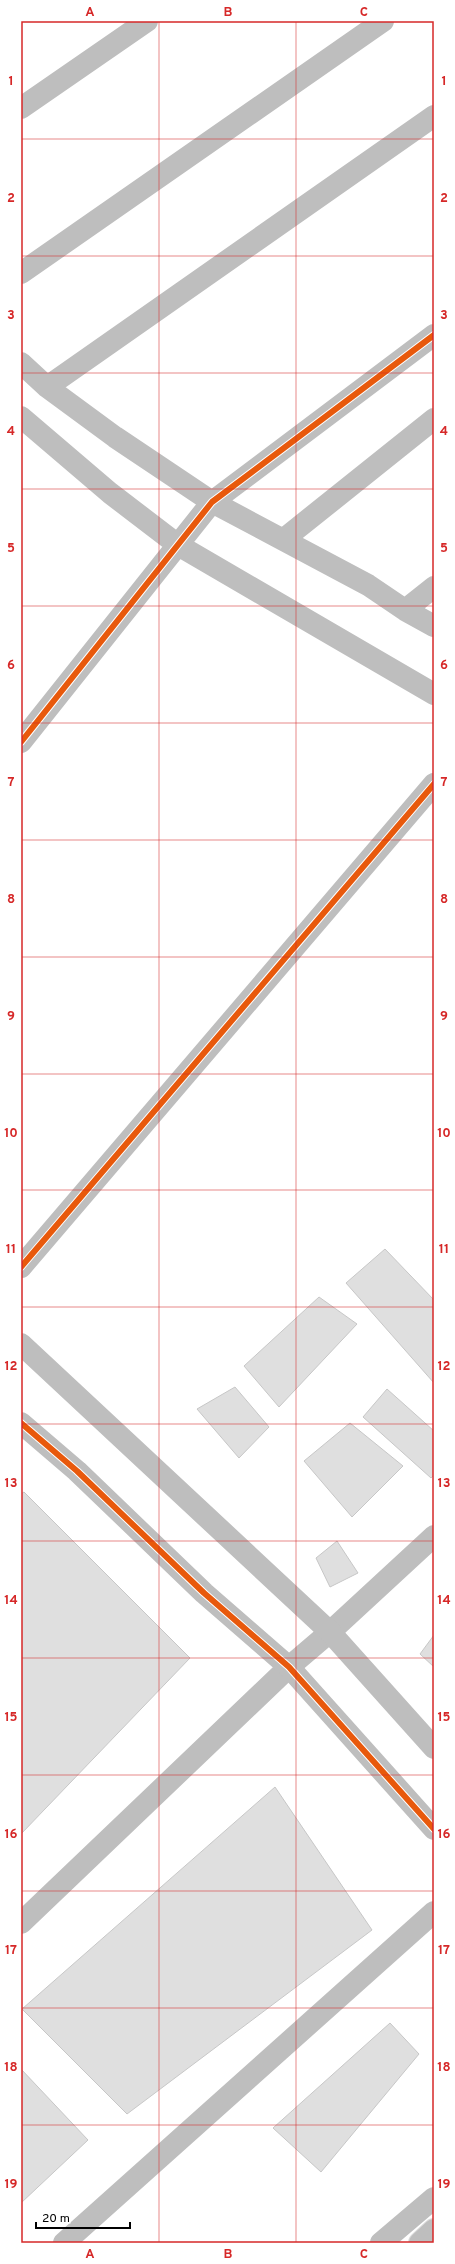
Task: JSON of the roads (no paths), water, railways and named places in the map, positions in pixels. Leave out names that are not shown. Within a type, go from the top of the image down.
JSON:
[{"type":"street","points":[[21,108],[147,21]]},
{"type":"street","points":[[21,273],[383,21]]},
{"type":"street","points":[[47,387],[434,116]]},
{"type":"street","points":[[21,742],[212,502],[434,335]]},
{"type":"street","points":[[21,363],[47,387],[115,437],[212,502],[368,585],[405,610],[434,626]]},
{"type":"street","points":[[21,418],[110,493],[178,545],[434,694]]},
{"type":"street","points":[[284,539],[434,419]]},
{"type":"street","points":[[405,610],[434,586]]},
{"type":"street","points":[[21,1267],[434,784]]},
{"type":"street","points":[[21,1344],[330,1632],[434,1748]]},
{"type":"street","points":[[21,1423],[77,1471],[204,1593],[289,1667],[434,1829]]},
{"type":"street","points":[[21,1923],[289,1667],[330,1632],[434,1536]]},
{"type":"street","points":[[64,2243],[434,1912]]},
{"type":"street","points":[[381,2243],[434,2198]]},
{"type":"street","points":[[420,2243],[434,2230]]}]
